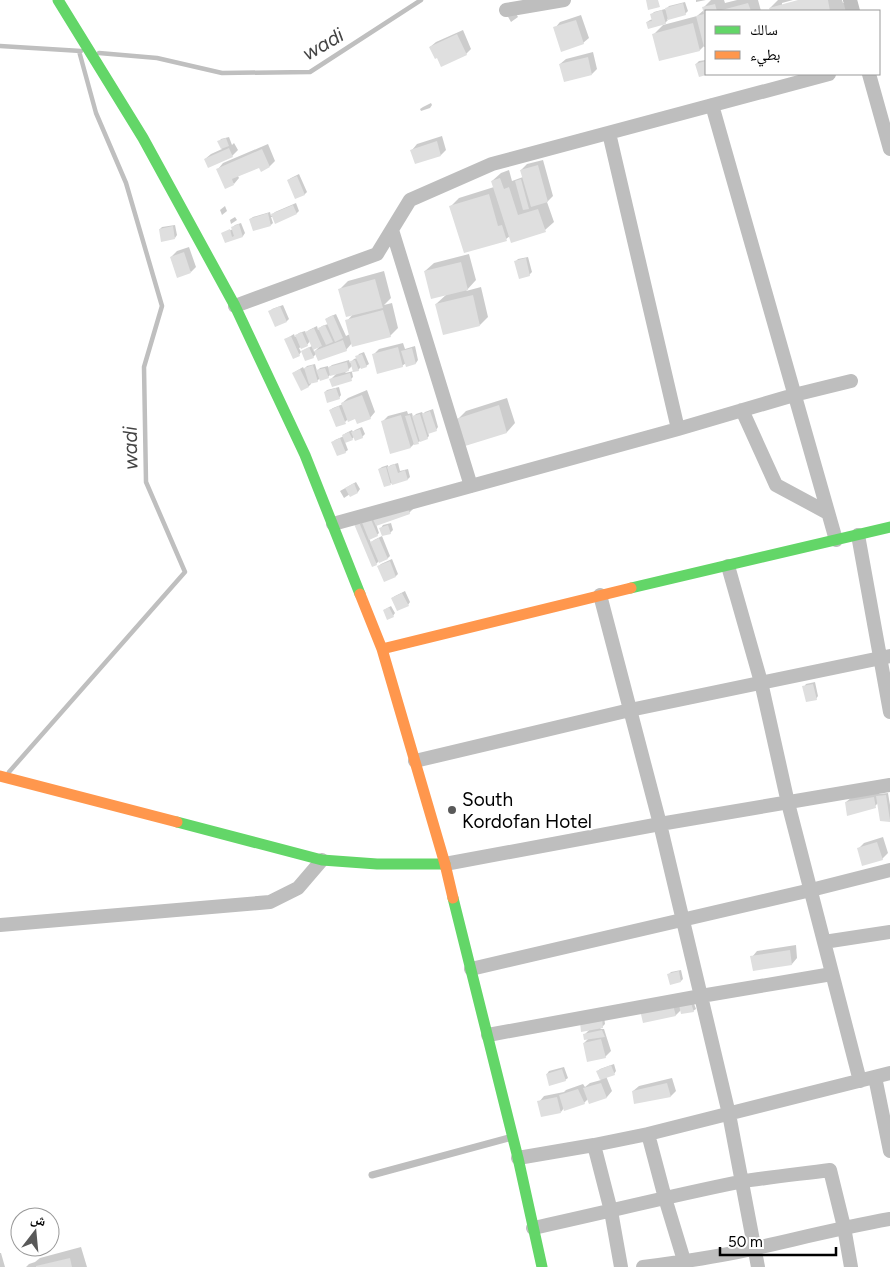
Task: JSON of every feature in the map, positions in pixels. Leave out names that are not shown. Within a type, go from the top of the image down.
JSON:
[{"type":"main road","points":[[58,0],[143,138],[235,306],[305,455],[382,649],[445,864],[513,1137],[542,1267]]},
{"type":"main road","points":[[382,649],[600,595],[890,527]]},
{"type":"main road","points":[[0,776],[322,860],[377,864],[445,864]]},
{"type":"street","points":[[506,10],[562,0]]},
{"type":"street","points":[[235,306],[377,254],[410,200],[492,164],[825,75]]},
{"type":"street","points":[[868,75],[890,149]]},
{"type":"street","points":[[712,105],[836,540]]},
{"type":"street","points":[[609,133],[678,429]]},
{"type":"street","points":[[392,230],[471,486]]},
{"type":"street","points":[[333,524],[678,429],[794,394],[851,380]]},
{"type":"street","points":[[742,410],[776,485],[828,513]]},
{"type":"street","points":[[858,535],[885,657],[890,712]]},
{"type":"street","points":[[728,566],[761,682],[788,803],[860,1081]]},
{"type":"street","points":[[600,595],[660,824],[729,1114],[758,1267]]},
{"type":"street","points":[[415,761],[630,710],[885,657]]},
{"type":"street","points":[[445,864],[660,824],[890,785]]},
{"type":"street","points":[[0,926],[270,902],[298,888],[322,860]]},
{"type":"street","points":[[471,969],[890,870]]},
{"type":"street","points":[[824,942],[890,932]]},
{"type":"street","points":[[488,1035],[832,974]]},
{"type":"street","points":[[518,1158],[648,1134],[890,1073]]},
{"type":"street","points":[[875,1077],[890,1151]]},
{"type":"street","points":[[648,1134],[685,1264]]},
{"type":"street","points":[[594,1145],[611,1211],[621,1267]]},
{"type":"street","points":[[533,1228],[742,1182],[830,1170],[844,1227],[851,1267]]},
{"type":"street","points":[[643,1267],[685,1264],[890,1218]]},
{"type":"lane","points":[[372,1174],[513,1137]]},
{"type":"building","points":[[646,0],[658,0],[660,7],[648,10]]},
{"type":"building","points":[[798,0],[828,0],[830,10],[770,10],[769,8]]},
{"type":"building","points":[[683,3],[686,15],[668,20],[665,8]]},
{"type":"building","points":[[748,3],[751,10],[722,10]]},
{"type":"building","points":[[715,4],[717,10],[705,10],[705,47],[696,16],[704,14],[702,7]]},
{"type":"building","points":[[662,10],[666,24],[648,29],[646,22],[652,21],[650,14]]},
{"type":"building","points":[[576,20],[584,44],[561,52],[553,27]]},
{"type":"building","points":[[693,23],[700,51],[659,61],[652,34]]},
{"type":"building","points":[[457,34],[467,55],[441,67],[429,47]]},
{"type":"building","points":[[588,57],[592,75],[564,82],[559,64]]},
{"type":"building","points":[[705,61],[706,75],[699,77],[695,64]]},
{"type":"building","points":[[226,138],[229,146],[221,149],[217,141]]},
{"type":"building","points":[[437,141],[441,156],[415,164],[410,150]]},
{"type":"building","points":[[229,148],[233,157],[208,168],[204,159]]},
{"type":"building","points":[[262,149],[270,167],[261,172],[259,168],[232,179],[234,185],[225,189],[216,169]]},
{"type":"building","points":[[538,165],[548,202],[531,207],[520,170]]},
{"type":"building","points":[[297,176],[305,195],[295,199],[287,180]]},
{"type":"building","points":[[500,178],[504,189],[509,187],[518,215],[538,209],[546,232],[511,243],[491,181]]},
{"type":"building","points":[[521,179],[529,209],[523,210],[515,181]]},
{"type":"building","points":[[489,194],[498,226],[502,225],[507,241],[464,253],[449,206]]},
{"type":"building","points":[[293,205],[297,214],[275,224],[271,214]]},
{"type":"building","points":[[268,213],[271,226],[253,231],[249,219]]},
{"type":"building","points":[[239,224],[243,237],[225,243],[221,233],[230,229],[232,237],[234,236],[231,227]]},
{"type":"building","points":[[173,226],[175,239],[161,242],[159,229]]},
{"type":"building","points":[[184,252],[191,273],[177,278],[170,257]]},
{"type":"building","points":[[526,258],[530,276],[519,279],[514,261]]},
{"type":"building","points":[[461,262],[468,290],[431,299],[424,271]]},
{"type":"building","points":[[375,279],[383,308],[346,317],[338,289]]},
{"type":"building","points":[[473,295],[480,326],[443,335],[435,304]]},
{"type":"building","points":[[280,306],[287,322],[275,327],[268,311]]},
{"type":"building","points":[[383,310],[391,337],[352,347],[345,320]]},
{"type":"building","points":[[333,315],[343,338],[335,342],[325,319]]},
{"type":"building","points":[[325,325],[333,342],[326,345],[318,328]]},
{"type":"building","points":[[314,328],[322,346],[313,350],[305,332]]},
{"type":"building","points":[[302,332],[308,346],[301,349],[295,335]]},
{"type":"building","points":[[291,336],[300,356],[293,359],[284,339]]},
{"type":"building","points":[[343,340],[347,351],[318,361],[314,351]]},
{"type":"building","points":[[309,347],[314,358],[305,361],[301,351]]},
{"type":"building","points":[[398,347],[403,367],[377,374],[372,354]]},
{"type":"building","points":[[412,348],[416,364],[406,367],[401,351]]},
{"type":"building","points":[[362,354],[367,367],[361,369],[355,356]]},
{"type":"building","points":[[355,360],[359,371],[353,372],[350,361]]},
{"type":"building","points":[[347,362],[349,371],[330,376],[328,367]]},
{"type":"building","points":[[313,365],[318,382],[309,384],[304,368]]},
{"type":"building","points":[[325,368],[329,378],[320,381],[316,370]]},
{"type":"building","points":[[300,369],[309,387],[301,391],[292,373]]},
{"type":"building","points":[[350,373],[352,381],[332,387],[329,379]]},
{"type":"building","points":[[336,388],[340,399],[327,403],[324,392]]},
{"type":"building","points":[[362,395],[371,419],[357,424],[355,419],[348,422],[341,403]]},
{"type":"building","points":[[499,405],[507,433],[465,446],[456,419]]},
{"type":"building","points":[[339,406],[346,424],[336,427],[329,410]]},
{"type":"building","points":[[430,411],[437,431],[428,434],[422,414]]},
{"type":"building","points":[[420,414],[428,439],[420,442],[412,416]]},
{"type":"building","points":[[401,415],[411,448],[390,454],[381,421]]},
{"type":"building","points":[[410,415],[419,444],[414,445],[405,416]]},
{"type":"building","points":[[360,429],[363,438],[355,441],[351,432]]},
{"type":"building","points":[[349,432],[353,440],[345,443],[342,435]]},
{"type":"building","points":[[340,438],[346,453],[337,456],[331,442]]},
{"type":"building","points":[[395,464],[398,473],[405,470],[408,480],[392,485],[387,467]]},
{"type":"building","points":[[386,467],[391,485],[384,487],[378,469]]},
{"type":"building","points":[[354,483],[358,493],[350,497],[345,488]]},
{"type":"building","points":[[407,505],[410,514],[376,526],[372,517]]},
{"type":"building","points":[[370,517],[378,536],[369,540],[361,520]]},
{"type":"building","points":[[359,522],[377,565],[372,567],[354,524]]},
{"type":"building","points":[[388,525],[391,534],[382,536],[379,528]]},
{"type":"building","points":[[379,538],[388,559],[379,563],[370,542]]},
{"type":"building","points":[[390,561],[396,577],[384,582],[377,566]]},
{"type":"building","points":[[402,593],[409,606],[397,611],[391,598]]},
{"type":"building","points":[[389,607],[394,617],[387,620],[383,610]]},
{"type":"building","points":[[813,684],[817,700],[806,702],[802,686]]},
{"type":"building","points":[[886,795],[890,822],[880,821],[876,796]]},
{"type":"building","points":[[874,797],[876,808],[847,816],[845,802]]},
{"type":"building","points":[[877,842],[883,860],[862,866],[857,848]]},
{"type":"building","points":[[790,950],[792,965],[753,971],[750,956]]},
{"type":"building","points":[[679,971],[681,982],[670,985],[667,974]]},
{"type":"building","points":[[691,1003],[694,1012],[681,1014],[679,1005]]},
{"type":"building","points":[[673,1005],[676,1016],[643,1023],[640,1010]]},
{"type":"building","points":[[602,1018],[603,1028],[581,1032],[580,1022]]},
{"type":"building","points":[[602,1030],[605,1037],[584,1040],[583,1034]]},
{"type":"building","points":[[601,1039],[606,1058],[587,1062],[583,1043]]},
{"type":"building","points":[[611,1065],[615,1075],[600,1080],[596,1071]]},
{"type":"building","points":[[562,1069],[566,1081],[549,1086],[546,1074]]},
{"type":"building","points":[[601,1083],[607,1098],[589,1104],[583,1088]]},
{"type":"building","points":[[667,1083],[671,1097],[634,1104],[632,1091]]},
{"type":"building","points":[[578,1089],[585,1104],[564,1111],[559,1095]]},
{"type":"building","points":[[557,1097],[561,1113],[541,1117],[537,1101]]},
{"type":"building","points":[[70,1258],[72,1267],[36,1267],[36,1266]]},
{"type":"waterway","name":"wadi","points":[[99,53],[157,58],[222,73],[310,72],[421,0]]},
{"type":"waterway","name":"wadi","points":[[0,46],[81,51]]},
{"type":"waterway","name":"wadi","points":[[9,772],[185,572],[146,482],[144,367],[162,306],[126,183],[96,113],[79,51]]},
{"type":"traffic: fast","points":[[58,0],[143,138],[235,306],[305,455],[360,594]]},
{"type":"traffic: fast","points":[[631,588],[890,527]]},
{"type":"traffic: fast","points":[[177,822],[322,860],[377,864],[445,864]]},
{"type":"traffic: fast","points":[[453,898],[518,1158],[542,1267]]},
{"type":"traffic: slow","points":[[382,649],[631,588]]},
{"type":"traffic: slow","points":[[360,594],[382,649],[445,864],[453,898]]},
{"type":"traffic: slow","points":[[0,776],[177,822]]},
{"type":"place","name":"South Kordofan Hotel","points":[[452,810]]}]
